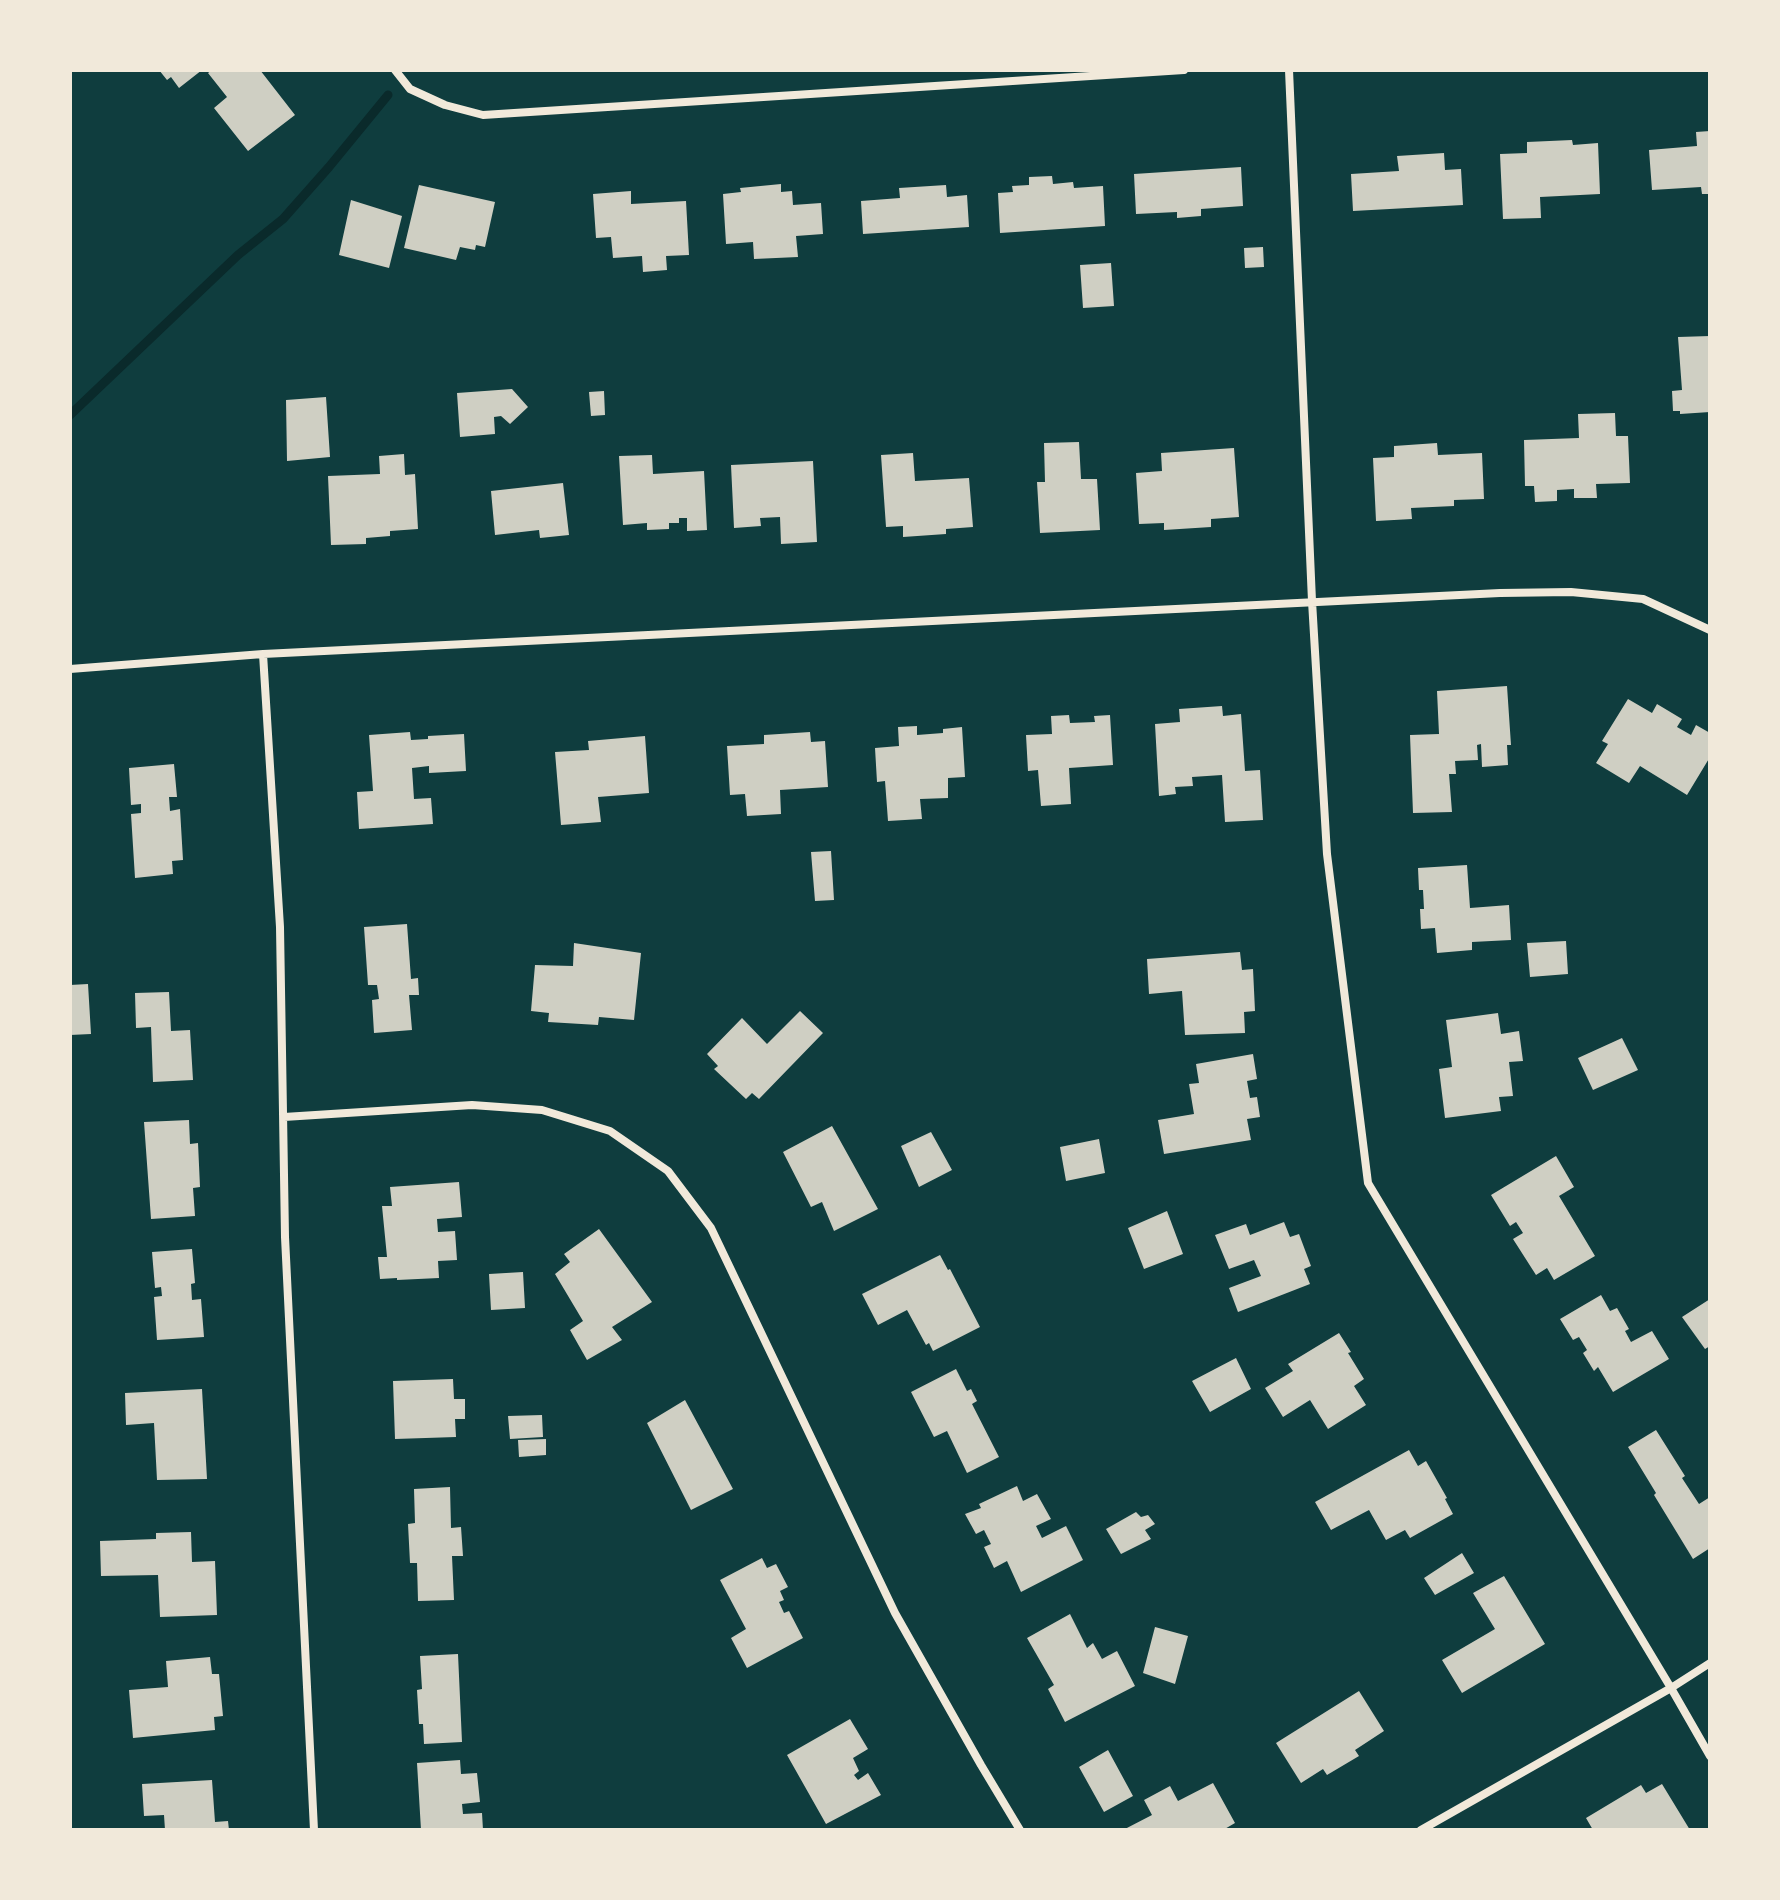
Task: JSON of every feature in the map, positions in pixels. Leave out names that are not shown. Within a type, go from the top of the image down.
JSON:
[{"type":"street","points":[[395,70],[410,89],[445,105],[483,115],[1184,70]]},
{"type":"street","points":[[972,70],[974,83]]},
{"type":"street","points":[[1289,70],[1312,601],[1327,854],[1368,1183],[1710,1756]]},
{"type":"street","points":[[70,669],[263,654],[1500,593],[1571,592],[1643,599],[1710,630]]},
{"type":"street","points":[[263,654],[280,927],[285,1237],[314,1830]]},
{"type":"street","points":[[284,1117],[472,1105],[542,1110],[610,1131],[668,1171],[711,1228],[895,1613],[1020,1830]]},
{"type":"street","points":[[1421,1830],[1710,1663]]},
{"type":"building","points":[[159,70],[202,70],[179,88],[171,77],[167,80]]},
{"type":"building","points":[[212,70],[260,70],[295,115],[248,151],[214,108],[227,97],[208,73]]},
{"type":"building","points":[[1710,131],[1710,194],[1702,194],[1701,187],[1652,190],[1649,150],[1697,146],[1696,132]]},
{"type":"building","points":[[1572,140],[1573,145],[1598,143],[1600,194],[1540,197],[1541,218],[1503,219],[1500,154],[1527,153],[1527,142]]},
{"type":"building","points":[[1444,153],[1445,170],[1461,169],[1463,205],[1353,211],[1351,174],[1399,171],[1397,156]]},
{"type":"building","points":[[1241,167],[1243,206],[1201,209],[1201,216],[1177,218],[1177,212],[1136,214],[1134,174]]},
{"type":"building","points":[[1052,176],[1053,184],[1073,182],[1074,188],[1103,186],[1105,226],[1000,233],[998,193],[1013,192],[1012,186],[1029,185],[1029,177]]},
{"type":"building","points":[[781,184],[781,192],[792,191],[793,205],[821,203],[823,234],[796,236],[798,257],[754,259],[753,242],[726,244],[723,194],[741,192],[740,188]]},
{"type":"building","points":[[419,185],[495,202],[485,247],[476,245],[475,250],[460,247],[456,260],[404,248]]},
{"type":"building","points":[[946,185],[947,197],[967,195],[969,227],[863,234],[861,201],[900,198],[899,188]]},
{"type":"building","points":[[631,191],[631,204],[686,201],[689,255],[666,256],[667,270],[643,272],[642,256],[613,258],[611,237],[596,238],[593,194]]},
{"type":"building","points":[[351,200],[402,216],[389,268],[339,255]]},
{"type":"building","points":[[1263,247],[1264,267],[1245,268],[1244,248]]},
{"type":"building","points":[[1111,263],[1114,306],[1083,308],[1080,265]]},
{"type":"building","points":[[1710,336],[1710,412],[1680,414],[1680,411],[1673,411],[1672,391],[1682,390],[1678,337]]},
{"type":"building","points":[[512,389],[528,407],[510,424],[501,416],[494,417],[495,434],[460,437],[457,393]]},
{"type":"building","points":[[604,391],[605,415],[591,416],[589,392]]},
{"type":"building","points":[[326,397],[330,457],[287,461],[286,400]]},
{"type":"building","points":[[1615,413],[1616,436],[1628,436],[1630,483],[1596,484],[1597,498],[1574,498],[1574,489],[1557,490],[1557,501],[1535,502],[1534,486],[1525,486],[1524,440],[1579,438],[1578,414]]},
{"type":"building","points":[[1079,442],[1081,479],[1097,479],[1100,530],[1040,533],[1037,482],[1045,482],[1044,443]]},
{"type":"building","points":[[1437,443],[1438,455],[1482,453],[1484,499],[1454,500],[1454,506],[1411,508],[1412,519],[1376,521],[1373,458],[1394,457],[1394,446]]},
{"type":"building","points":[[1234,448],[1239,517],[1211,519],[1211,527],[1164,530],[1164,523],[1139,524],[1136,473],[1162,471],[1161,453]]},
{"type":"building","points":[[913,453],[915,481],[969,478],[973,527],[946,529],[946,534],[903,537],[903,526],[886,527],[881,455]]},
{"type":"building","points":[[404,454],[405,475],[415,474],[418,529],[390,531],[390,536],[366,538],[366,544],[331,545],[328,476],[380,474],[379,456]]},
{"type":"building","points":[[652,455],[653,474],[704,471],[707,530],[687,531],[687,518],[679,518],[679,523],[669,523],[669,529],[647,530],[647,523],[623,525],[619,456]]},
{"type":"building","points":[[813,461],[817,542],[781,544],[780,517],[760,518],[761,526],[734,528],[731,465]]},
{"type":"building","points":[[563,483],[569,535],[540,538],[539,530],[495,535],[491,491]]},
{"type":"building","points":[[1507,686],[1511,745],[1507,745],[1508,765],[1482,767],[1481,744],[1477,745],[1478,760],[1455,761],[1456,774],[1449,774],[1452,812],[1413,813],[1410,735],[1439,734],[1437,691]]},
{"type":"building","points":[[1628,699],[1652,713],[1657,704],[1682,719],[1677,727],[1691,735],[1696,725],[1710,733],[1710,757],[1687,795],[1640,766],[1629,783],[1596,763],[1608,744],[1602,741]]},
{"type":"building","points":[[1222,706],[1223,716],[1241,714],[1245,771],[1260,770],[1263,820],[1225,822],[1222,775],[1192,777],[1193,786],[1175,787],[1176,794],[1159,796],[1155,724],[1180,722],[1179,709]]},
{"type":"building","points":[[1069,715],[1070,723],[1095,722],[1094,716],[1110,715],[1113,765],[1069,768],[1071,804],[1041,806],[1038,770],[1028,771],[1026,735],[1052,734],[1051,716]]},
{"type":"building","points":[[917,726],[917,735],[943,733],[943,729],[962,727],[965,777],[948,778],[948,798],[920,799],[922,819],[888,821],[885,781],[877,782],[875,748],[899,746],[898,727]]},
{"type":"building","points":[[410,732],[411,740],[464,734],[466,771],[429,773],[429,766],[412,768],[414,799],[431,798],[433,824],[359,829],[357,792],[373,791],[369,735]]},
{"type":"building","points":[[810,732],[811,742],[825,741],[828,787],[780,790],[781,814],[747,816],[745,794],[730,795],[727,746],[764,744],[764,735]]},
{"type":"building","points":[[645,736],[649,793],[598,797],[601,822],[561,825],[555,752],[589,750],[588,741]]},
{"type":"building","points":[[174,764],[177,797],[169,797],[170,811],[180,809],[183,860],[172,861],[173,874],[135,878],[131,814],[141,813],[141,804],[131,805],[129,768]]},
{"type":"building","points":[[831,851],[834,900],[815,901],[811,852]]},
{"type":"building","points":[[1467,865],[1470,908],[1509,905],[1511,940],[1472,942],[1472,950],[1437,953],[1435,928],[1421,929],[1420,909],[1424,909],[1418,868]]},
{"type":"building","points":[[407,924],[411,979],[418,978],[419,995],[409,995],[412,1030],[374,1033],[372,1000],[379,999],[377,985],[368,985],[364,927]]},
{"type":"building","points":[[1566,941],[1568,974],[1530,977],[1527,943]]},
{"type":"building","points":[[574,943],[641,953],[634,1020],[599,1017],[598,1025],[548,1022],[549,1013],[531,1011],[535,965],[573,966]]},
{"type":"building","points":[[1240,952],[1242,970],[1253,969],[1255,1011],[1244,1012],[1245,1033],[1185,1035],[1182,991],[1149,994],[1147,959]]},
{"type":"building","points":[[88,984],[91,1034],[70,1035],[70,985]]},
{"type":"building","points":[[169,992],[171,1031],[190,1030],[193,1080],[153,1082],[151,1027],[136,1028],[135,993]]},
{"type":"building","points":[[800,1011],[823,1033],[759,1099],[752,1093],[746,1099],[714,1069],[718,1066],[707,1054],[742,1018],[767,1044]]},
{"type":"building","points":[[1498,1013],[1501,1034],[1519,1031],[1523,1061],[1509,1062],[1513,1096],[1499,1097],[1501,1111],[1445,1118],[1439,1069],[1452,1067],[1446,1020]]},
{"type":"building","points":[[1622,1038],[1638,1070],[1593,1090],[1578,1058]]},
{"type":"building","points":[[1253,1054],[1257,1079],[1247,1081],[1250,1098],[1257,1097],[1260,1117],[1247,1119],[1251,1140],[1164,1154],[1158,1120],[1194,1114],[1189,1084],[1199,1083],[1196,1064]]},
{"type":"building","points":[[189,1120],[190,1144],[198,1143],[200,1187],[193,1188],[195,1216],[151,1219],[144,1122]]},
{"type":"building","points":[[832,1126],[878,1209],[834,1231],[822,1202],[811,1207],[783,1152]]},
{"type":"building","points":[[931,1132],[952,1170],[919,1187],[901,1146]]},
{"type":"building","points":[[1099,1139],[1105,1173],[1066,1181],[1060,1147]]},
{"type":"building","points":[[1556,1156],[1574,1187],[1559,1196],[1595,1256],[1554,1280],[1547,1268],[1536,1275],[1513,1239],[1523,1233],[1516,1222],[1510,1226],[1491,1195]]},
{"type":"building","points":[[459,1182],[462,1217],[437,1219],[438,1232],[455,1231],[457,1260],[438,1261],[439,1278],[380,1279],[378,1257],[387,1257],[382,1206],[392,1206],[390,1187]]},
{"type":"building","points":[[1167,1211],[1183,1254],[1144,1269],[1128,1228]]},
{"type":"building","points":[[1284,1222],[1290,1237],[1299,1234],[1311,1266],[1304,1269],[1310,1284],[1238,1312],[1229,1288],[1261,1276],[1254,1260],[1229,1269],[1215,1235],[1246,1224],[1250,1235]]},
{"type":"building","points":[[599,1229],[652,1302],[612,1327],[622,1340],[587,1360],[570,1330],[583,1321],[555,1274],[570,1262],[564,1254]]},
{"type":"building","points":[[192,1249],[195,1283],[191,1284],[192,1300],[201,1299],[204,1337],[157,1340],[154,1297],[162,1296],[161,1287],[155,1288],[152,1252]]},
{"type":"building","points":[[940,1255],[980,1327],[933,1351],[929,1343],[926,1345],[907,1310],[878,1325],[862,1294]]},
{"type":"building","points":[[523,1272],[525,1308],[491,1310],[489,1274]]},
{"type":"building","points":[[1601,1295],[1610,1311],[1617,1308],[1629,1329],[1625,1331],[1631,1342],[1652,1331],[1669,1359],[1613,1392],[1598,1367],[1594,1371],[1583,1353],[1587,1350],[1579,1337],[1573,1340],[1560,1319]]},
{"type":"building","points":[[1710,1299],[1710,1346],[1705,1349],[1682,1317]]},
{"type":"building","points":[[1339,1333],[1364,1379],[1354,1386],[1366,1405],[1328,1429],[1310,1400],[1283,1417],[1265,1388],[1293,1371],[1288,1364]]},
{"type":"building","points":[[1236,1358],[1251,1389],[1210,1412],[1192,1381]]},
{"type":"building","points":[[956,1369],[967,1391],[971,1389],[977,1401],[972,1404],[999,1457],[967,1473],[947,1431],[934,1437],[911,1392]]},
{"type":"building","points":[[453,1379],[454,1399],[465,1399],[465,1419],[455,1419],[456,1437],[395,1439],[393,1381]]},
{"type":"building","points":[[202,1389],[207,1479],[157,1480],[154,1423],[126,1425],[125,1393]]},
{"type":"building","points":[[685,1400],[733,1489],[691,1510],[647,1423]]},
{"type":"building","points":[[542,1415],[543,1437],[510,1439],[508,1416]]},
{"type":"building","points":[[1656,1430],[1699,1504],[1710,1497],[1710,1548],[1693,1559],[1628,1447]]},
{"type":"building","points":[[546,1439],[546,1455],[519,1457],[518,1440]]},
{"type":"building","points":[[1409,1450],[1418,1466],[1426,1461],[1453,1514],[1410,1538],[1405,1530],[1386,1540],[1369,1510],[1331,1530],[1315,1502]]},
{"type":"building","points":[[1017,1486],[1023,1501],[1037,1494],[1051,1519],[1036,1526],[1042,1538],[1066,1526],[1083,1560],[1021,1592],[1007,1561],[994,1568],[984,1547],[991,1544],[984,1530],[976,1534],[965,1514]]},
{"type":"building","points":[[450,1487],[451,1528],[461,1527],[463,1556],[452,1556],[454,1600],[418,1601],[417,1563],[410,1563],[408,1524],[415,1523],[414,1489]]},
{"type":"building","points":[[1136,1512],[1141,1517],[1148,1515],[1155,1524],[1145,1530],[1151,1539],[1121,1554],[1106,1529]]},
{"type":"building","points":[[191,1532],[192,1562],[215,1561],[217,1615],[160,1617],[158,1575],[101,1576],[100,1541],[156,1539],[156,1533]]},
{"type":"building","points":[[1462,1553],[1474,1573],[1435,1595],[1424,1578]]},
{"type":"building","points":[[762,1558],[767,1568],[776,1564],[788,1587],[780,1591],[784,1600],[779,1602],[784,1613],[789,1611],[803,1638],[747,1668],[731,1638],[746,1629],[720,1580]]},
{"type":"building","points":[[1504,1576],[1545,1644],[1462,1693],[1442,1660],[1495,1629],[1473,1593]]},
{"type":"building","points":[[1070,1614],[1087,1648],[1093,1643],[1102,1659],[1117,1651],[1135,1686],[1065,1722],[1048,1689],[1054,1685],[1027,1638]]},
{"type":"building","points":[[1155,1627],[1188,1636],[1175,1684],[1143,1673]]},
{"type":"building","points":[[458,1654],[462,1742],[424,1744],[417,1690],[422,1689],[420,1656]]},
{"type":"building","points":[[210,1657],[212,1674],[219,1674],[223,1716],[214,1717],[215,1730],[133,1738],[129,1690],[168,1687],[166,1661]]},
{"type":"building","points":[[1359,1691],[1384,1731],[1355,1750],[1359,1756],[1327,1775],[1323,1769],[1301,1783],[1276,1743]]},
{"type":"building","points":[[850,1719],[868,1749],[853,1758],[859,1771],[854,1775],[858,1780],[868,1773],[881,1795],[826,1824],[787,1755]]},
{"type":"building","points":[[1108,1750],[1133,1796],[1104,1812],[1079,1767]]},
{"type":"building","points":[[460,1760],[461,1774],[477,1773],[480,1802],[462,1804],[463,1814],[482,1813],[483,1830],[421,1830],[417,1763]]},
{"type":"building","points":[[212,1780],[215,1822],[228,1821],[229,1830],[165,1830],[164,1815],[144,1816],[142,1784]]},
{"type":"building","points":[[1213,1783],[1235,1823],[1223,1830],[1123,1830],[1152,1815],[1144,1800],[1170,1786],[1178,1801]]},
{"type":"building","points":[[1662,1784],[1690,1830],[1593,1830],[1586,1818],[1641,1785],[1646,1793]]},
{"type":"waterway","points":[[70,415],[238,255],[283,219],[388,95]]}]
